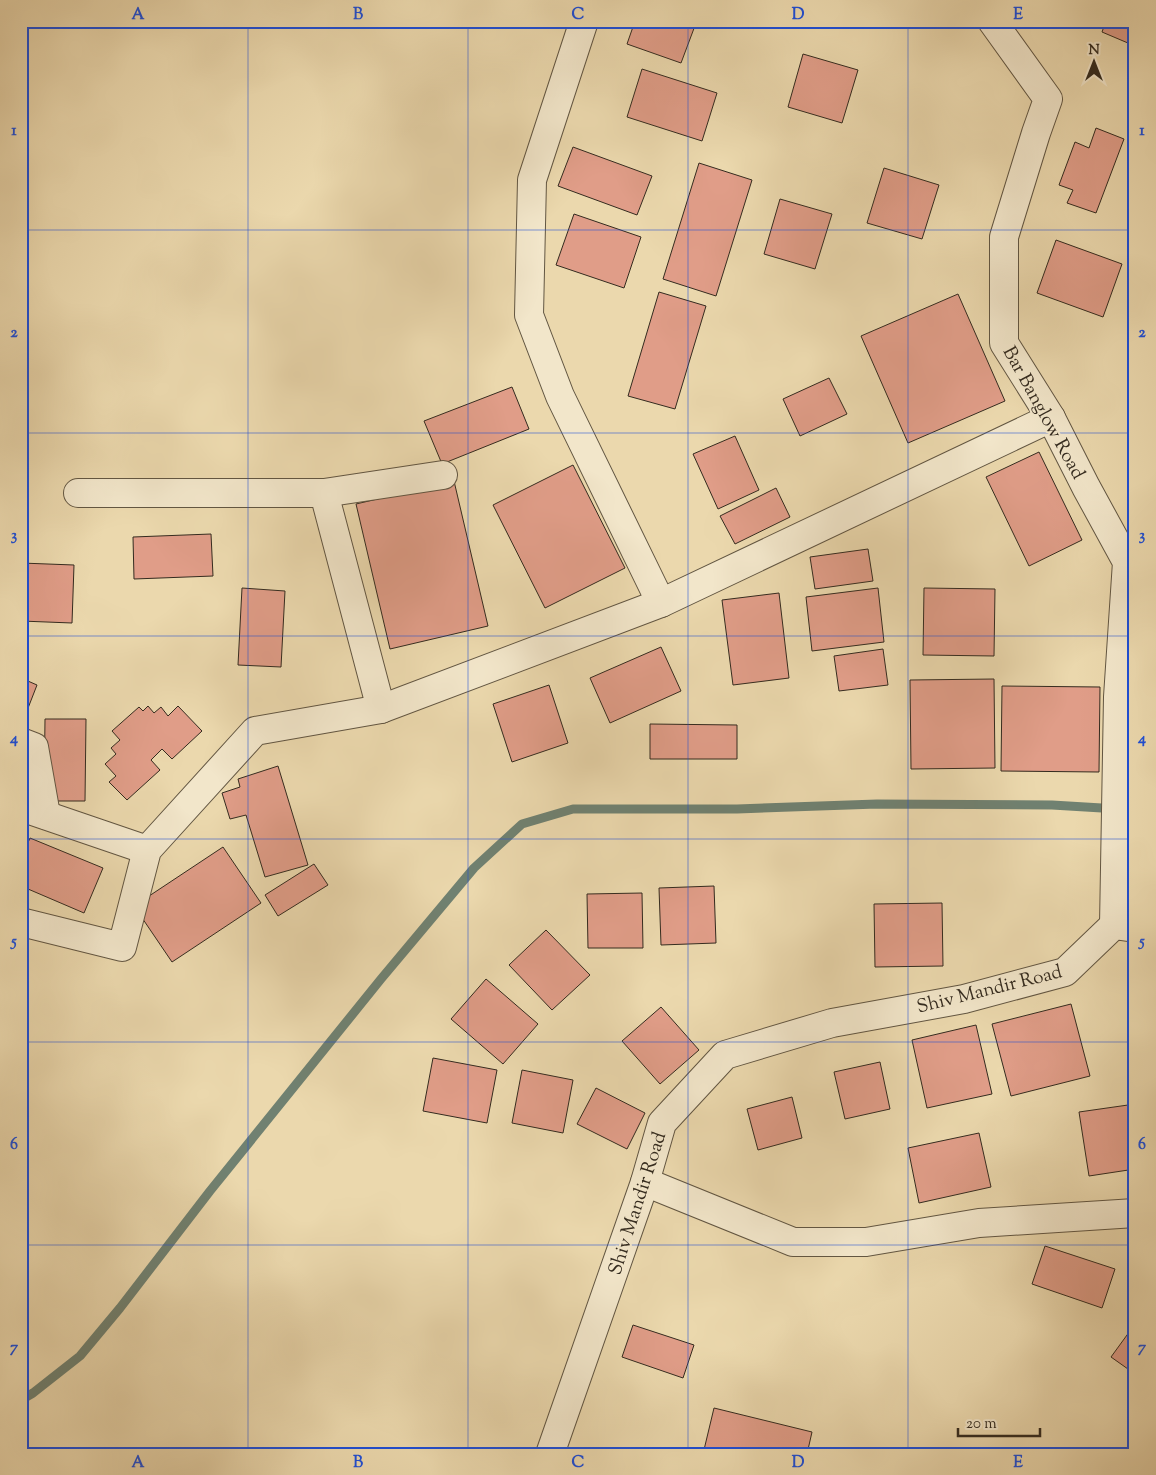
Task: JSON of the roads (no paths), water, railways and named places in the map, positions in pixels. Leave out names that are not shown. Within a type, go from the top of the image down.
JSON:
[{"type":"street","points":[[584,21],[532,180],[528,315],[560,396],[661,603]]},
{"type":"street","name":"Bar Banglow Road","points":[[992,21],[1048,99],[1004,237],[1004,343],[1051,418],[1086,487],[1131,562],[1118,697],[1124,926]]},
{"type":"street","points":[[21,922],[122,947],[147,850],[255,732],[380,709],[661,603],[1051,418]]},
{"type":"street","points":[[78,493],[324,493],[443,475]]},
{"type":"street","points":[[324,493],[380,709]]},
{"type":"street","points":[[21,742],[34,747],[33,811],[147,850]]},
{"type":"street","name":"Shiv Mandir Road","points":[[550,1454],[644,1182],[662,1123],[725,1055],[832,1023],[964,998],[1065,972],[1124,926]]},
{"type":"street","points":[[644,1182],[793,1242],[866,1242],[979,1223],[1135,1213]]},
{"type":"waterway","points":[[21,1400],[33,1393],[80,1356],[381,979],[474,868],[522,824],[573,809],[737,809],[877,804],[1052,805],[1135,810]]}]
